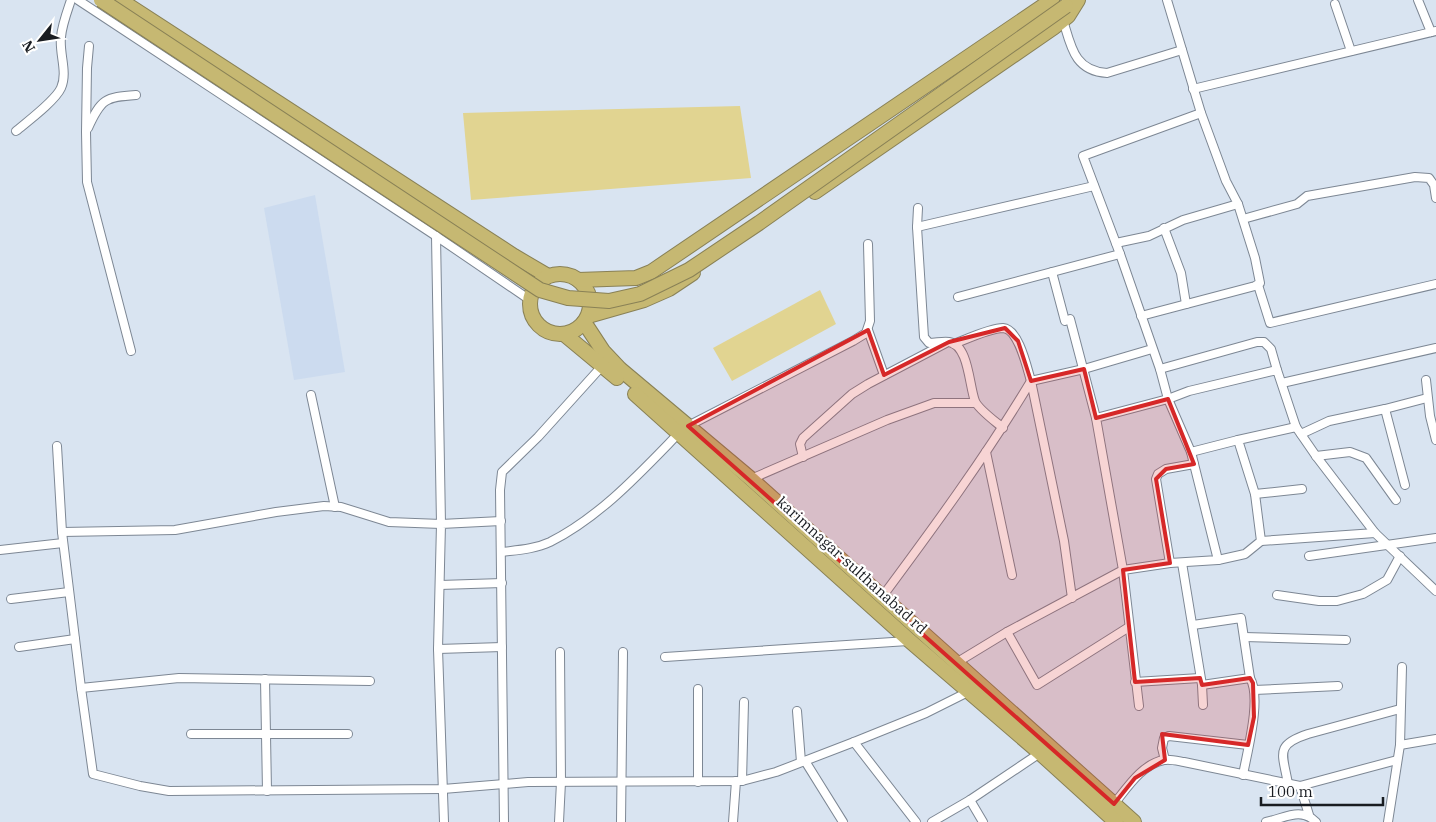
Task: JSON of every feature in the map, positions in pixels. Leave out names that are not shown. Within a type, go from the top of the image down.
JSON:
[{"type":"highway","points":[[101,0],[540,290],[568,298],[609,301],[640,294],[689,270],[760,223],[1073,2]]},
{"type":"highway","points":[[120,0],[514,256],[548,276]]},
{"type":"highway","points":[[578,280],[636,278],[651,272],[1052,0]]},
{"type":"highway","points":[[586,319],[644,300],[669,289],[770,222],[1063,20],[1068,16],[1073,2]]},
{"type":"highway","points":[[560,274],[573,277],[583,285],[589,296],[590,303],[586,319],[576,330],[564,334],[552,333],[537,323],[531,312],[530,300],[538,283],[548,276],[560,274]]},
{"type":"highway","points":[[586,319],[603,351],[684,430],[751,480],[1134,822]]},
{"type":"highway","name":"karimnagar-sulthanabad rd","points":[[564,334],[684,430],[910,640],[1040,753],[1115,822]]},
{"type":"street","points":[[16,131],[57,95],[62,87],[64,77],[60,38],[72,0]]},
{"type":"street","points":[[78,0],[530,300]]},
{"type":"street","points":[[1167,0],[1201,113],[1226,181],[1238,204],[1243,219],[1260,276],[1260,283],[1258,285],[1270,323],[1436,284]]},
{"type":"street","points":[[1193,89],[1433,32],[1418,0]]},
{"type":"street","points":[[1335,1],[1351,51]]},
{"type":"street","points":[[1063,20],[1072,50],[1086,68],[1096,72],[1107,73],[1182,50]]},
{"type":"street","points":[[90,46],[87,68],[87,182],[131,351]]},
{"type":"street","points":[[86,132],[96,108],[113,96],[136,95]]},
{"type":"street","points":[[1201,113],[1084,156],[1160,369],[1168,399],[1191,452],[1218,560]]},
{"type":"street","points":[[1243,219],[1297,204],[1307,196],[1415,176],[1429,178],[1435,184],[1436,198]]},
{"type":"street","points":[[916,226],[1094,186]]},
{"type":"street","points":[[1116,243],[1149,236],[1183,220],[1238,204]]},
{"type":"street","points":[[918,208],[916,226],[924,337],[929,343],[952,343],[960,350],[966,360],[975,403],[1003,428]]},
{"type":"street","points":[[1164,228],[1181,273],[1186,304]]},
{"type":"street","points":[[436,236],[441,524],[438,648],[444,822]]},
{"type":"street","points":[[502,552],[534,548],[550,542],[625,489],[684,430],[866,333],[870,321],[868,244]]},
{"type":"street","points":[[958,296],[1120,254]]},
{"type":"street","points":[[1052,272],[1084,369],[1096,418],[1123,570],[1139,706]]},
{"type":"street","points":[[1141,316],[1258,285]]},
{"type":"street","points":[[803,457],[800,444],[803,438],[852,394],[952,343],[1005,328],[1012,332],[1018,341],[1032,381],[1064,542],[1072,598]]},
{"type":"street","points":[[868,330],[884,376]]},
{"type":"street","points":[[1160,369],[1256,342],[1264,342],[1272,349],[1276,370],[1299,431],[1316,456],[1375,533],[1436,591]]},
{"type":"street","points":[[1282,382],[1436,348]]},
{"type":"street","points":[[882,597],[944,514],[1003,428],[1032,381],[1084,369],[1152,349]]},
{"type":"street","points":[[504,822],[501,476],[505,467],[538,437],[603,365]]},
{"type":"street","points":[[1096,418],[1168,399],[1189,391],[1276,370]]},
{"type":"street","points":[[1426,380],[1427,398],[1436,440]]},
{"type":"street","points":[[311,395],[335,506]]},
{"type":"street","points":[[1191,452],[1238,440],[1299,431],[1329,421],[1427,398]]},
{"type":"street","points":[[751,480],[887,420],[934,403],[975,403]]},
{"type":"street","points":[[1385,409],[1405,485]]},
{"type":"street","points":[[1238,440],[1255,494],[1261,541]]},
{"type":"street","points":[[57,446],[63,543],[93,774],[140,786],[169,790],[443,789],[561,782],[739,781],[776,772],[803,762],[926,712],[970,691]]},
{"type":"street","points":[[986,452],[1012,575]]},
{"type":"street","points":[[1316,456],[1350,452],[1366,458],[1396,500]]},
{"type":"street","points":[[1170,563],[1156,479],[1162,471],[1194,464]]},
{"type":"street","points":[[1255,494],[1302,489]]},
{"type":"street","points":[[62,532],[175,530],[276,512],[335,506],[389,522],[441,524],[502,520]]},
{"type":"street","points":[[956,663],[1007,632],[1123,570],[1170,563],[1218,560],[1245,554],[1261,541],[1375,533]]},
{"type":"street","points":[[1309,556],[1436,538]]},
{"type":"street","points":[[0,550],[63,543]]},
{"type":"street","points":[[1277,595],[1319,601],[1337,601],[1363,594],[1387,580],[1400,556]]},
{"type":"street","points":[[1182,563],[1193,625],[1203,705]]},
{"type":"street","points":[[440,585],[502,583]]},
{"type":"street","points":[[11,599],[69,592]]},
{"type":"street","points":[[1193,625],[1241,618],[1250,678],[1254,690],[1254,716],[1243,775]]},
{"type":"street","points":[[1007,632],[1037,685],[1129,627]]},
{"type":"street","points":[[1244,637],[1346,640]]},
{"type":"street","points":[[19,647],[75,640]]},
{"type":"street","points":[[664,658],[910,640]]},
{"type":"street","points":[[438,648],[502,647]]},
{"type":"street","points":[[559,822],[561,782],[560,652]]},
{"type":"street","points":[[621,822],[623,652]]},
{"type":"street","points":[[1388,822],[1400,745],[1402,667]]},
{"type":"street","points":[[81,688],[179,678],[370,681]]},
{"type":"street","points":[[1136,682],[1250,678]]},
{"type":"street","points":[[265,679],[267,791]]},
{"type":"street","points":[[1254,690],[1338,686]]},
{"type":"street","points":[[698,689],[698,782]]},
{"type":"street","points":[[733,822],[739,781],[744,702]]},
{"type":"street","points":[[1288,784],[1282,749],[1286,743],[1308,734],[1400,709]]},
{"type":"street","points":[[797,711],[803,762],[843,822]]},
{"type":"street","points":[[191,734],[348,734]]},
{"type":"street","points":[[1165,760],[1162,748],[1163,740],[1169,736],[1248,745]]},
{"type":"street","points":[[1400,745],[1436,739]]},
{"type":"street","points":[[854,742],[916,822]]},
{"type":"street","points":[[932,822],[970,800],[1040,753]]},
{"type":"street","points":[[1114,804],[1135,778],[1154,764],[1165,760],[1184,762],[1300,786],[1397,760]]},
{"type":"street","points":[[1300,786],[1308,814],[1316,822]]},
{"type":"street","points":[[970,800],[983,822]]},
{"type":"street","points":[[1266,822],[1299,813],[1308,814]]},
{"type":"highlighted area","points":[[1005,328],[1018,341],[1031,381],[1084,369],[1096,418],[1168,399],[1194,464],[1166,469],[1156,479],[1170,563],[1123,570],[1135,682],[1200,678],[1202,685],[1250,678],[1253,683],[1254,717],[1248,745],[1162,734],[1165,760],[1135,778],[1114,804],[688,426],[868,330],[884,375],[949,342]]},
{"type":"shaded area","points":[[740,106],[751,178],[471,200],[463,113]]},
{"type":"shaded area","points":[[315,195],[345,372],[294,380],[264,208]]},
{"type":"shaded area","points":[[820,290],[836,324],[732,381],[713,348]]}]
